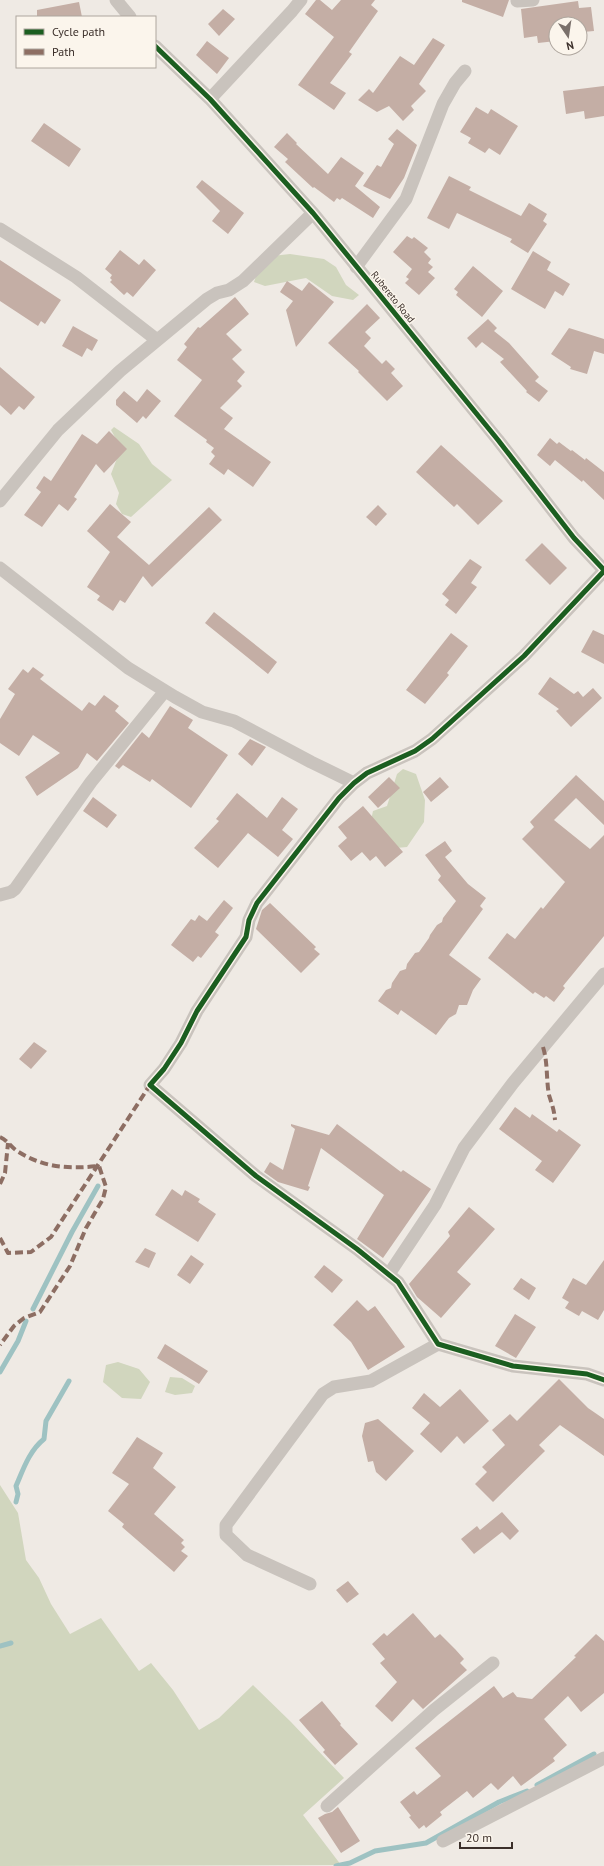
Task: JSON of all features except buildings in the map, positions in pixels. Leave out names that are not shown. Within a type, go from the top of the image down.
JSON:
[{"type":"street","points":[[116,0],[129,16]]},
{"type":"street","points":[[210,99],[292,11],[300,0]]},
{"type":"street","points":[[517,1],[533,0]]},
{"type":"street","name":"Rubereto Road","points":[[156,47],[210,99],[313,213],[498,440],[574,538],[604,571]]},
{"type":"street","points":[[356,267],[406,199],[443,104],[455,83],[465,71]]},
{"type":"street","points":[[0,501],[58,430],[120,371],[207,299],[217,293],[229,290],[243,281],[313,213]]},
{"type":"street","points":[[0,229],[76,277],[157,340]]},
{"type":"street","points":[[0,568],[128,668],[165,691],[202,712],[234,721],[354,783]]},
{"type":"street","points":[[604,571],[524,656],[432,739],[415,750],[367,773],[339,798],[257,904],[249,920],[246,937],[197,1012],[164,1069],[150,1085],[256,1176],[358,1249],[398,1282],[406,1291],[438,1344],[513,1366],[587,1374],[604,1380]]},
{"type":"street","points":[[0,895],[11,892],[15,888],[91,782],[165,691]]},
{"type":"street","points":[[389,1274],[435,1205],[464,1148],[513,1083],[604,974]]},
{"type":"street","points":[[310,1584],[247,1555],[226,1535],[226,1525],[323,1394],[334,1387],[371,1381],[438,1344]]},
{"type":"street","points":[[326,1806],[434,1710],[494,1663]]},
{"type":"street","points":[[443,1841],[604,1758]]},
{"type":"green space","points":[[290,254],[324,259],[336,267],[346,285],[359,295],[353,300],[332,296],[306,278],[265,286],[254,282],[256,276],[272,256]]},
{"type":"green space","points":[[114,427],[139,444],[152,464],[172,480],[131,517],[122,514],[116,504],[119,493],[111,474],[121,448],[111,430]]},
{"type":"green space","points":[[403,769],[416,774],[425,800],[424,822],[407,847],[396,848],[370,825],[373,811],[387,806],[397,774]]},
{"type":"green space","points":[[118,1362],[139,1369],[150,1382],[141,1399],[122,1398],[103,1382],[106,1365]]},
{"type":"green space","points":[[170,1377],[182,1378],[195,1386],[192,1393],[175,1395],[165,1392]]},
{"type":"green space","points":[[0,1485],[18,1513],[26,1560],[39,1578],[51,1604],[70,1634],[101,1618],[139,1671],[151,1663],[173,1690],[199,1730],[219,1718],[253,1685],[291,1722],[344,1778],[303,1815],[341,1865],[0,1866]]},
{"type":"waterway","points":[[33,1309],[72,1232],[98,1186]]},
{"type":"waterway","points":[[0,1372],[18,1341],[26,1321]]},
{"type":"waterway","points":[[16,1502],[18,1494],[16,1486],[24,1467],[34,1449],[44,1439],[46,1421],[69,1381]]},
{"type":"waterway","points":[[0,1646],[11,1643]]},
{"type":"waterway","points":[[537,1785],[594,1754]]},
{"type":"waterway","points":[[336,1866],[350,1863],[375,1851],[426,1843],[499,1802],[527,1791]]},
{"type":"marked path","points":[[543,1047],[546,1059],[549,1095],[555,1120]]},
{"type":"marked path","points":[[0,1238],[8,1253],[31,1252],[51,1237],[150,1085]]},
{"type":"marked path","points":[[0,1137],[27,1157],[47,1164],[67,1167],[99,1166],[106,1187],[103,1199],[86,1228],[70,1266],[40,1312],[24,1318],[14,1326],[0,1345]]},
{"type":"marked path","points":[[0,1184],[5,1173],[8,1143]]},
{"type":"cycle path","points":[[156,47],[210,99],[313,213],[498,440],[574,538],[604,570]]},
{"type":"cycle path","points":[[604,571],[524,656],[432,739],[415,751],[367,773],[339,798],[257,903],[249,920],[246,937],[197,1011],[181,1043],[164,1069],[150,1085],[256,1176],[357,1249],[398,1282],[438,1344],[513,1366],[587,1374],[604,1380]]}]
